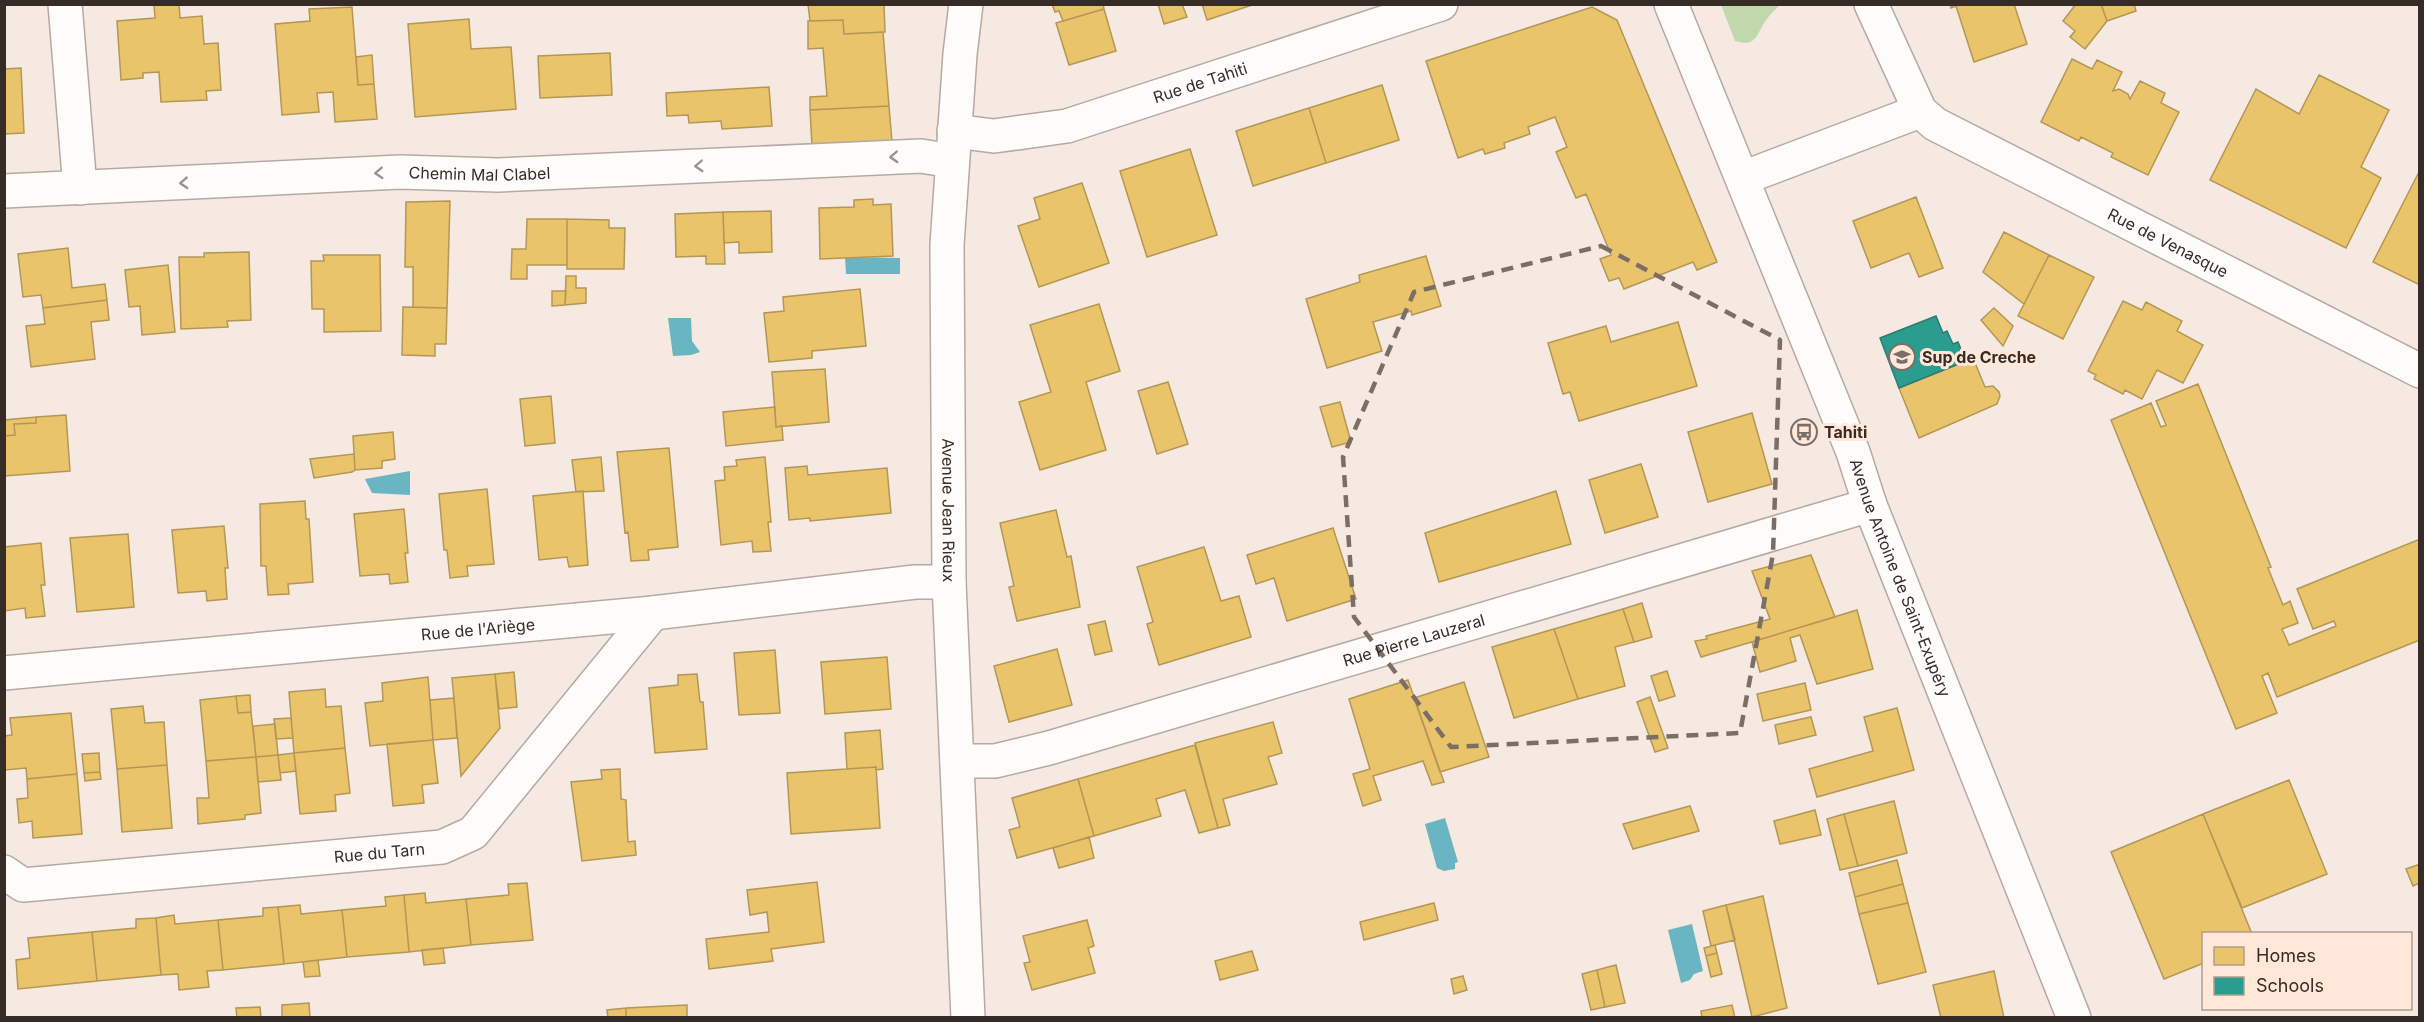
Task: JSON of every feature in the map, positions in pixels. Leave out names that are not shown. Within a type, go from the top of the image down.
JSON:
[{"type":"street","points":[[65,4],[80,188]]},
{"type":"street","name":"Avenue Jean Rieux","points":[[966,4],[947,245],[949,582],[968,1017]]},
{"type":"street","name":"Rue de Tahiti","points":[[953,146],[994,136],[1067,126],[1441,4]]},
{"type":"street","name":"Avenue Antoine de Saint-Exupéry","points":[[1671,4],[1853,452],[1870,505],[2074,1017]]},
{"type":"street","name":"Rue de Venasque","points":[[1871,4],[1920,111],[1935,124],[2420,371]]},
{"type":"street","points":[[1743,178],[1920,111]]},
{"type":"street","name":"Chemin Mal Clabel","points":[[4,191],[400,172],[498,175],[921,156],[953,146]]},
{"type":"street","name":"Rue Pierre Lauzeral","points":[[957,761],[995,761],[1049,748],[1870,505]]},
{"type":"street","name":"Rue de l'Ariège","points":[[4,673],[653,613],[922,581],[949,582]]},
{"type":"street","name":"Rue du Tarn","points":[[4,872],[23,885],[442,847],[473,833],[653,613]]},
{"type":"highlighted area","points":[[1601,246],[1780,340],[1773,554],[1740,733],[1451,747],[1354,617],[1343,457],[1414,292]]},
{"type":"green space","points":[[1721,5],[1780,5],[1768,17],[1756,38],[1743,43],[1735,41]]},
{"type":"water","points":[[845,257],[900,258],[900,274],[846,274]]},
{"type":"water","points":[[668,318],[691,318],[692,341],[700,352],[673,356]]},
{"type":"water","points":[[410,471],[410,495],[372,493],[365,479]]},
{"type":"water","points":[[1445,818],[1458,862],[1455,863],[1455,869],[1444,871],[1437,868],[1425,824]]},
{"type":"water","points":[[1692,924],[1703,971],[1681,983],[1668,930]]},
{"type":"building: Homes","points":[[154,4],[179,4],[180,18],[202,16],[204,44],[218,43],[221,90],[206,91],[207,100],[161,102],[159,72],[143,73],[143,78],[121,80],[117,21],[155,18]]},
{"type":"building: Homes","points":[[808,4],[884,4],[885,32],[844,34],[843,20],[810,21]]},
{"type":"building: Homes","points":[[1052,4],[1103,4],[1104,9],[1063,21],[1059,11],[1055,12]]},
{"type":"building: Homes","points":[[1158,4],[1182,4],[1187,17],[1164,24]]},
{"type":"building: Homes","points":[[1202,4],[1255,4],[1207,20]]},
{"type":"building: Homes","points":[[1950,4],[2014,4],[2027,44],[1974,62],[1956,6],[1951,8]]},
{"type":"building: Homes","points":[[2076,4],[2101,4],[2107,21],[2085,49],[2070,37],[2075,31],[2063,21]]},
{"type":"building: Homes","points":[[2101,4],[2134,4],[2136,11],[2107,21]]},
{"type":"building: Homes","points":[[352,7],[358,85],[374,84],[377,119],[335,122],[333,92],[317,93],[319,112],[282,115],[275,24],[310,21],[309,9]]},
{"type":"building: Homes","points":[[1592,7],[1617,20],[1717,262],[1697,270],[1693,262],[1624,289],[1619,278],[1609,281],[1600,259],[1611,255],[1586,194],[1576,198],[1556,152],[1567,147],[1555,117],[1528,127],[1530,134],[1504,143],[1505,148],[1485,154],[1483,149],[1458,158],[1426,61]]},
{"type":"building: Homes","points":[[1104,9],[1116,51],[1069,65],[1056,23]]},
{"type":"building: Homes","points":[[469,19],[471,49],[511,47],[516,109],[415,117],[408,24]]},
{"type":"building: Homes","points":[[843,20],[844,34],[883,32],[889,106],[810,110],[810,97],[827,96],[823,48],[808,49],[808,21]]},
{"type":"building: Homes","points":[[610,53],[612,95],[540,98],[538,56]]},
{"type":"building: Homes","points":[[372,55],[374,84],[358,85],[356,57]]},
{"type":"building: Homes","points":[[2072,59],[2092,69],[2097,60],[2122,72],[2113,91],[2119,89],[2128,94],[2130,99],[2140,81],[2165,93],[2161,103],[2179,112],[2148,175],[2111,157],[2113,153],[2081,137],[2079,141],[2041,122]]},
{"type":"building: Homes","points":[[21,68],[24,133],[4,134],[4,69]]},
{"type":"building: Homes","points":[[2319,75],[2389,110],[2361,167],[2381,178],[2346,248],[2210,180],[2256,89],[2299,114]]},
{"type":"building: Homes","points":[[1382,85],[1399,140],[1326,163],[1309,108]]},
{"type":"building: Homes","points":[[769,87],[772,126],[722,129],[721,121],[689,123],[688,115],[667,116],[666,93]]},
{"type":"building: Homes","points":[[889,106],[892,142],[812,146],[810,110]]},
{"type":"building: Homes","points":[[1309,108],[1326,163],[1253,186],[1236,131]]},
{"type":"building: Homes","points":[[1190,149],[1217,235],[1147,257],[1120,171]]},
{"type":"building: Homes","points":[[2420,170],[2420,285],[2373,262]]},
{"type":"building: Homes","points":[[1082,183],[1109,263],[1039,287],[1018,226],[1040,219],[1034,198]]},
{"type":"building: Homes","points":[[1916,197],[1943,268],[1919,277],[1909,253],[1871,268],[1853,221]]},
{"type":"building: Homes","points":[[873,199],[873,205],[891,204],[893,256],[820,259],[819,208],[854,207],[854,200]]},
{"type":"building: Homes","points":[[450,201],[447,308],[413,307],[413,267],[405,267],[406,202]]},
{"type":"building: Homes","points":[[771,211],[772,252],[739,253],[739,242],[724,243],[723,212]]},
{"type":"building: Homes","points":[[723,212],[725,264],[706,264],[706,256],[676,257],[675,214]]},
{"type":"building: Homes","points":[[527,219],[567,219],[567,265],[527,265],[527,279],[511,279],[512,249],[526,249]]},
{"type":"building: Homes","points":[[567,219],[609,220],[609,228],[625,228],[624,269],[567,269]]},
{"type":"building: Homes","points":[[2004,232],[2049,255],[2024,304],[1983,272]]},
{"type":"building: Homes","points":[[68,248],[72,288],[105,284],[107,300],[43,308],[41,295],[23,297],[18,254]]},
{"type":"building: Homes","points":[[249,252],[251,320],[227,321],[228,327],[181,329],[179,257],[204,257],[204,253]]},
{"type":"building: Homes","points":[[323,255],[380,255],[381,331],[324,332],[324,309],[312,309],[311,261],[324,261]]},
{"type":"building: Homes","points":[[2049,255],[2094,277],[2063,339],[2018,316]]},
{"type":"building: Homes","points":[[1426,256],[1441,306],[1412,315],[1411,311],[1373,322],[1382,351],[1327,368],[1306,299],[1360,282],[1359,275]]},
{"type":"building: Homes","points":[[168,265],[175,332],[142,335],[140,306],[129,307],[125,270]]},
{"type":"building: Homes","points":[[566,276],[576,276],[576,288],[586,288],[586,303],[565,305]]},
{"type":"building: Homes","points":[[860,289],[866,346],[812,351],[812,358],[769,362],[764,313],[784,311],[783,297]]},
{"type":"building: Homes","points":[[552,291],[566,291],[565,305],[552,306]]},
{"type":"building: Homes","points":[[107,300],[109,320],[91,322],[95,359],[31,367],[26,326],[45,324],[43,308]]},
{"type":"building: Homes","points":[[2123,301],[2142,310],[2146,302],[2182,321],[2177,331],[2203,345],[2183,383],[2157,370],[2142,399],[2125,390],[2123,394],[2094,379],[2096,375],[2088,371]]},
{"type":"building: Homes","points":[[1099,304],[1120,371],[1086,382],[1106,450],[1040,470],[1019,402],[1051,392],[1030,325]]},
{"type":"building: Homes","points":[[403,307],[447,308],[446,344],[435,344],[435,356],[402,355]]},
{"type":"building: Homes","points":[[1994,308],[2013,326],[2003,346],[1981,320]]},
{"type":"building: Homes","points":[[1678,322],[1697,386],[1579,421],[1570,392],[1563,394],[1548,343],[1606,326],[1611,342]]},
{"type":"building: Homes","points":[[1973,358],[1985,387],[1993,386],[1999,392],[1997,404],[1919,438],[1899,388]]},
{"type":"building: Homes","points":[[825,369],[829,422],[776,427],[772,372]]},
{"type":"building: Homes","points":[[1168,382],[1188,444],[1157,454],[1138,391]]},
{"type":"building: Homes","points":[[2198,384],[2271,567],[2268,568],[2283,605],[2290,601],[2298,623],[2282,629],[2289,645],[2336,626],[2334,621],[2313,629],[2297,589],[2420,539],[2420,640],[2277,697],[2268,673],[2262,676],[2277,713],[2236,729],[2111,420],[2151,403],[2161,427],[2166,425],[2156,401]]},
{"type":"building: Homes","points":[[551,396],[555,443],[525,446],[520,399]]},
{"type":"building: Homes","points":[[1340,402],[1351,442],[1332,447],[1320,407]]},
{"type":"building: Homes","points":[[775,407],[776,427],[782,426],[783,440],[726,446],[723,412]]},
{"type":"building: Homes","points":[[1752,413],[1772,484],[1708,502],[1688,432]]},
{"type":"building: Homes","points":[[66,415],[70,471],[4,476],[4,436],[15,435],[14,424],[36,423],[36,417]]},
{"type":"building: Homes","points":[[36,417],[36,423],[14,424],[15,435],[4,436],[4,420]]},
{"type":"building: Homes","points":[[393,432],[395,459],[382,461],[382,468],[355,470],[353,436]]},
{"type":"building: Homes","points":[[669,448],[678,547],[648,550],[649,560],[631,561],[628,532],[625,533],[617,452]]},
{"type":"building: Homes","points":[[354,454],[355,470],[352,472],[314,478],[310,459]]},
{"type":"building: Homes","points":[[601,457],[604,491],[576,492],[572,460]]},
{"type":"building: Homes","points":[[765,457],[771,522],[768,522],[771,551],[753,552],[752,541],[721,545],[715,481],[725,480],[724,467],[737,466],[736,460]]},
{"type":"building: Homes","points":[[1641,464],[1658,517],[1605,533],[1589,480]]},
{"type":"building: Homes","points":[[807,466],[808,475],[887,468],[891,513],[810,521],[810,518],[789,520],[785,468]]},
{"type":"building: Homes","points":[[487,489],[494,564],[467,566],[468,576],[450,578],[447,550],[444,550],[439,494]]},
{"type":"building: Homes","points":[[583,491],[588,565],[569,567],[567,557],[539,560],[533,496]]},
{"type":"building: Homes","points":[[1556,491],[1571,544],[1439,582],[1425,533]]},
{"type":"building: Homes","points":[[305,501],[306,519],[309,519],[313,582],[288,584],[289,594],[268,595],[266,566],[261,566],[260,504]]},
{"type":"building: Homes","points":[[404,509],[408,582],[390,584],[389,574],[360,576],[354,514]]},
{"type":"building: Homes","points":[[1056,510],[1067,557],[1071,556],[1080,607],[1017,621],[1009,587],[1014,586],[1000,523]]},
{"type":"building: Homes","points":[[224,526],[228,568],[225,568],[227,599],[207,601],[206,591],[178,593],[172,530]]},
{"type":"building: Homes","points":[[1333,528],[1356,599],[1287,621],[1274,578],[1256,584],[1247,555]]},
{"type":"building: Homes","points":[[128,534],[134,607],[77,612],[70,538]]},
{"type":"building: Homes","points":[[41,543],[45,585],[41,585],[45,616],[26,618],[25,608],[4,611],[4,547]]},
{"type":"building: Homes","points":[[1204,547],[1221,601],[1239,596],[1251,637],[1159,665],[1147,624],[1153,622],[1137,567]]},
{"type":"building: Homes","points":[[1811,555],[1835,617],[1701,657],[1695,641],[1770,619],[1752,571]]},
{"type":"building: Homes","points":[[1642,603],[1652,637],[1634,642],[1623,609]]},
{"type":"building: Homes","points":[[1623,609],[1634,642],[1615,647],[1625,686],[1578,699],[1554,629]]},
{"type":"building: Homes","points":[[1857,610],[1873,669],[1817,684],[1800,635],[1790,638],[1796,661],[1760,672],[1752,642]]},
{"type":"building: Homes","points":[[1105,621],[1112,651],[1095,655],[1088,625]]},
{"type":"building: Homes","points":[[1554,629],[1578,699],[1514,718],[1492,647]]},
{"type":"building: Homes","points":[[1057,649],[1072,705],[1009,722],[994,666]]},
{"type":"building: Homes","points":[[775,650],[780,713],[739,715],[734,653]]},
{"type":"building: Homes","points":[[887,657],[891,709],[825,714],[821,662]]},
{"type":"building: Homes","points":[[1667,671],[1675,696],[1659,701],[1651,676]]},
{"type":"building: Homes","points":[[514,672],[517,707],[499,709],[495,674]]},
{"type":"building: Homes","points":[[495,674],[500,728],[461,776],[452,678]]},
{"type":"building: Homes","points":[[697,674],[700,702],[703,702],[707,749],[655,753],[649,688],[678,685],[678,675]]},
{"type":"building: Homes","points":[[428,677],[433,740],[370,746],[365,703],[383,701],[382,683]]},
{"type":"building: Homes","points":[[1408,680],[1444,782],[1432,785],[1423,761],[1373,776],[1381,800],[1363,806],[1353,774],[1370,769],[1349,699]]},
{"type":"building: Homes","points":[[1464,682],[1489,757],[1440,772],[1414,698]]},
{"type":"building: Homes","points":[[1805,683],[1811,710],[1763,721],[1757,694]]},
{"type":"building: Homes","points":[[325,689],[326,707],[341,706],[345,748],[294,753],[289,692]]},
{"type":"building: Homes","points":[[250,695],[251,712],[238,713],[236,696]]},
{"type":"building: Homes","points":[[236,696],[238,713],[251,712],[256,757],[206,761],[200,700]]},
{"type":"building: Homes","points":[[1650,697],[1668,748],[1655,752],[1637,702]]},
{"type":"building: Homes","points":[[454,698],[457,738],[433,740],[430,700]]},
{"type":"building: Homes","points":[[143,706],[145,723],[164,722],[167,765],[117,769],[111,709]]},
{"type":"building: Homes","points":[[1897,708],[1914,770],[1817,797],[1809,769],[1873,751],[1864,717]]},
{"type":"building: Homes","points":[[71,713],[77,774],[27,779],[26,768],[5,770],[4,736],[12,735],[10,718]]},
{"type":"building: Homes","points":[[1811,717],[1816,735],[1779,744],[1775,725]]},
{"type":"building: Homes","points":[[291,718],[293,738],[276,739],[274,719]]},
{"type":"building: Homes","points":[[1273,722],[1282,753],[1268,757],[1277,784],[1223,799],[1230,825],[1218,828],[1195,743]]},
{"type":"building: Homes","points":[[275,724],[278,755],[256,757],[253,726]]},
{"type":"building: Homes","points":[[880,730],[883,769],[876,770],[876,767],[847,769],[845,733]]},
{"type":"building: Homes","points":[[433,740],[438,783],[422,785],[424,803],[393,806],[387,744]]},
{"type":"building: Homes","points":[[1195,745],[1218,828],[1199,833],[1185,790],[1156,799],[1161,816],[1094,836],[1078,779]]},
{"type":"building: Homes","points":[[345,748],[350,793],[335,795],[336,811],[300,814],[294,753]]},
{"type":"building: Homes","points":[[99,753],[100,772],[84,773],[82,754]]},
{"type":"building: Homes","points":[[294,753],[296,771],[280,773],[278,755]]},
{"type":"building: Homes","points":[[278,755],[281,780],[258,782],[256,757]]},
{"type":"building: Homes","points":[[256,757],[261,813],[245,815],[245,819],[198,824],[197,798],[209,798],[206,761]]},
{"type":"building: Homes","points":[[167,765],[172,828],[122,832],[117,769]]},
{"type":"building: Homes","points":[[876,767],[880,828],[791,834],[787,773]]},
{"type":"building: Homes","points":[[620,769],[621,799],[626,800],[628,842],[635,841],[636,855],[582,861],[571,782],[602,779],[601,770]]},
{"type":"building: Homes","points":[[100,772],[101,779],[85,781],[84,773]]},
{"type":"building: Homes","points":[[77,774],[82,834],[33,838],[32,821],[19,823],[17,799],[28,798],[27,779]]},
{"type":"building: Homes","points":[[1078,779],[1094,836],[1017,858],[1009,830],[1020,827],[1012,798]]},
{"type":"building: Homes","points":[[2289,780],[2327,874],[2242,908],[2203,814]]},
{"type":"building: Homes","points":[[1894,801],[1907,853],[1858,866],[1844,814]]},
{"type":"building: Homes","points":[[1690,806],[1699,831],[1633,849],[1623,824]]},
{"type":"building: Homes","points":[[1815,810],[1821,835],[1780,844],[1774,821]]},
{"type":"building: Homes","points":[[1844,814],[1858,866],[1840,870],[1827,819]]},
{"type":"building: Homes","points":[[2203,814],[2251,932],[2202,932],[2202,964],[2164,979],[2111,852]]},
{"type":"building: Homes","points":[[1089,837],[1094,858],[1059,868],[1053,848]]},
{"type":"building: Homes","points":[[1897,860],[1903,884],[1855,897],[1849,873]]},
{"type":"building: Homes","points":[[2420,864],[2420,883],[2413,886],[2406,869]]},
{"type":"building: Homes","points":[[817,882],[824,942],[771,949],[773,961],[709,969],[706,939],[769,932],[767,912],[750,915],[747,890]]},
{"type":"building: Homes","points":[[527,883],[533,940],[471,945],[466,899],[509,895],[508,884]]},
{"type":"building: Homes","points":[[1903,884],[1908,903],[1859,914],[1855,897]]},
{"type":"building: Homes","points":[[425,893],[426,903],[466,899],[471,945],[409,952],[404,895]]},
{"type":"building: Homes","points":[[404,895],[409,952],[347,957],[342,910],[386,906],[385,897]]},
{"type":"building: Homes","points":[[1763,896],[1787,1008],[1752,1017],[1726,905]]},
{"type":"building: Homes","points":[[1434,903],[1438,920],[1364,940],[1360,922]]},
{"type":"building: Homes","points":[[1908,903],[1926,972],[1878,984],[1859,914]]},
{"type":"building: Homes","points":[[300,905],[301,914],[342,910],[347,957],[284,964],[278,907]]},
{"type":"building: Homes","points":[[1726,905],[1735,940],[1711,946],[1703,911]]},
{"type":"building: Homes","points":[[278,907],[284,964],[223,970],[218,920],[263,916],[263,908]]},
{"type":"building: Homes","points":[[174,915],[175,924],[218,920],[223,970],[207,971],[209,987],[179,990],[178,974],[161,975],[156,918]]},
{"type":"building: Homes","points":[[156,918],[161,975],[97,981],[92,932],[136,928],[136,919]]},
{"type":"building: Homes","points":[[1087,920],[1094,946],[1088,948],[1095,973],[1032,990],[1024,963],[1030,962],[1023,936]]},
{"type":"building: Homes","points":[[92,932],[97,981],[18,989],[16,960],[30,958],[28,938]]},
{"type":"building: Homes","points":[[1715,945],[1717,953],[1706,956],[1704,948]]},
{"type":"building: Homes","points":[[443,948],[445,963],[424,965],[422,950]]},
{"type":"building: Homes","points":[[1252,951],[1258,970],[1220,980],[1215,961]]},
{"type":"building: Homes","points":[[1717,953],[1722,974],[1711,977],[1706,956]]},
{"type":"building: Homes","points":[[318,960],[320,976],[305,977],[303,962]]},
{"type":"building: Homes","points":[[1616,965],[1625,1003],[1605,1007],[1597,970]]},
{"type":"building: Homes","points":[[1597,970],[1605,1007],[1591,1010],[1582,974]]},
{"type":"building: Homes","points":[[1994,971],[2004,1018],[1941,1018],[1933,985]]},
{"type":"building: Homes","points":[[1463,976],[1467,990],[1454,994],[1451,979]]},
{"type":"building: Homes","points":[[309,1003],[310,1018],[282,1018],[282,1005]]},
{"type":"building: Homes","points":[[687,1005],[687,1018],[626,1018],[626,1008]]},
{"type":"building: Homes","points":[[1732,1005],[1735,1018],[1702,1018],[1701,1011]]},
{"type":"building: Homes","points":[[260,1007],[261,1018],[237,1018],[236,1008]]},
{"type":"building: Homes","points":[[626,1008],[626,1018],[608,1018],[607,1010]]},
{"type":"building: Schools","points":[[1936,316],[1943,333],[1947,331],[1953,344],[1958,342],[1966,361],[1899,388],[1880,338]]},
{"type":"place","name":"Sup de Creche","points":[[1902,357]]},
{"type":"place","name":"Tahiti","points":[[1804,432]]}]
